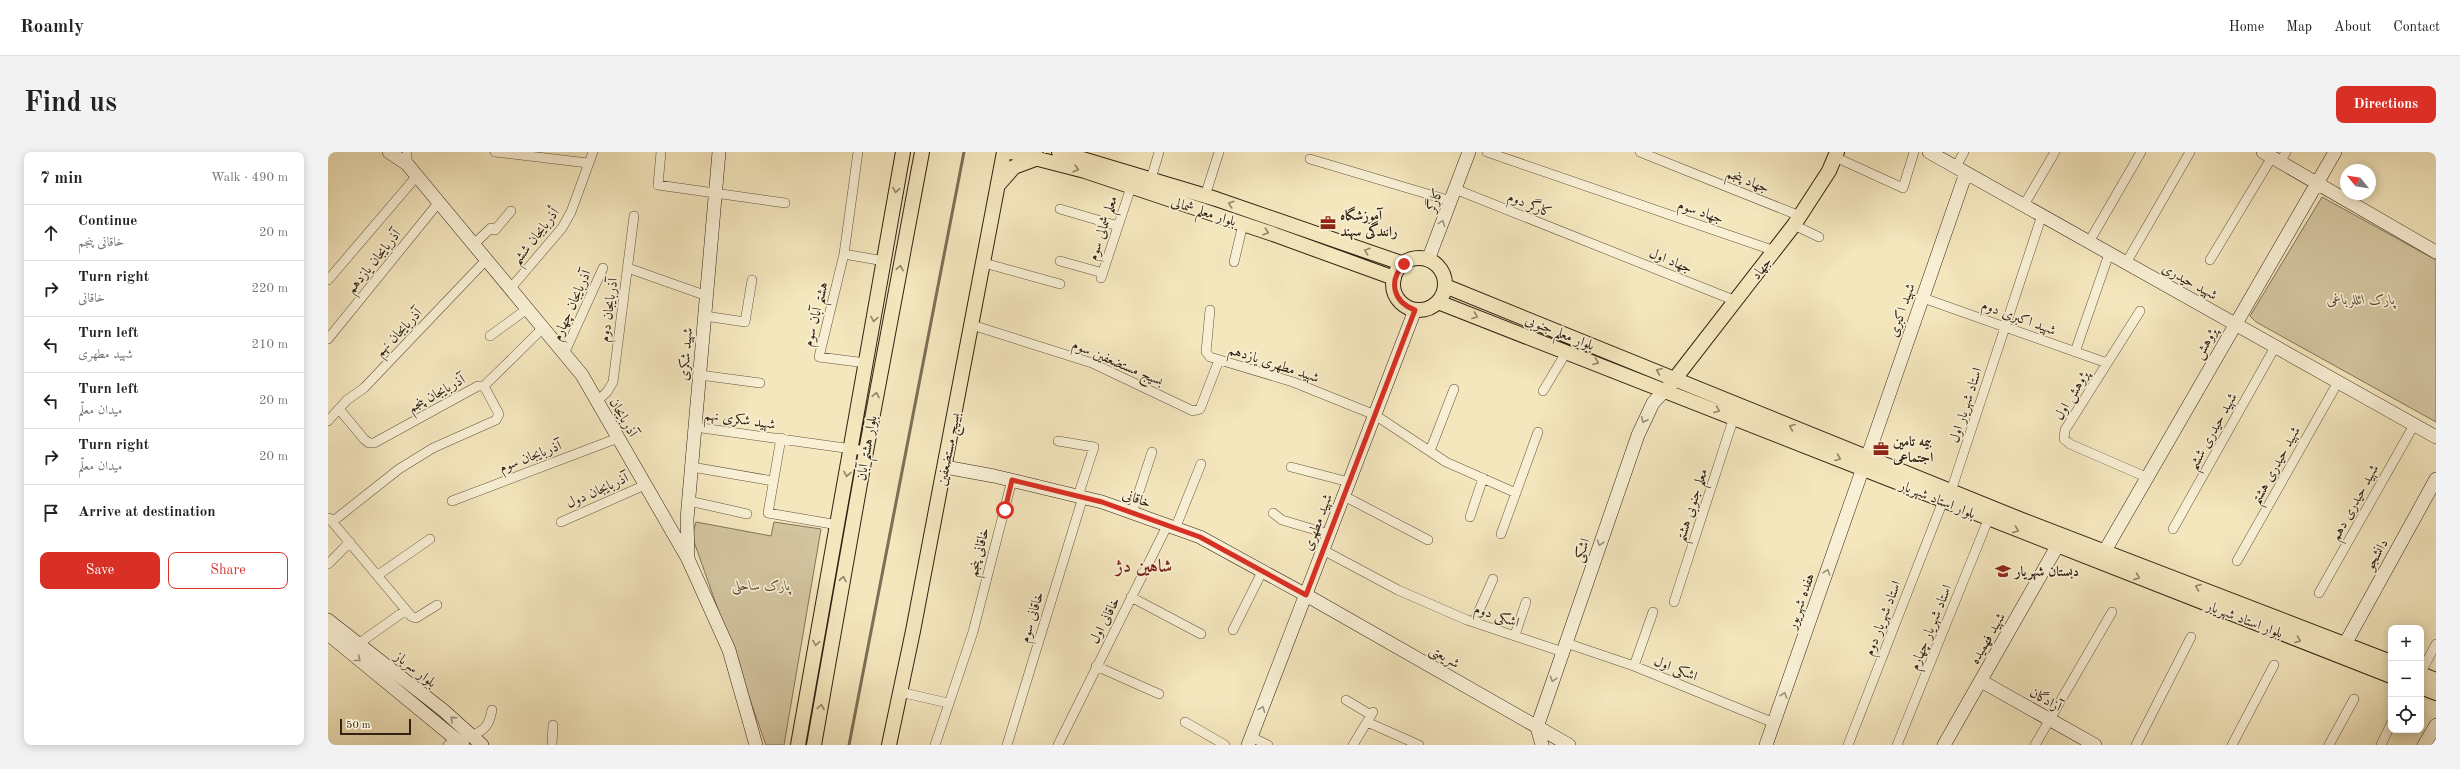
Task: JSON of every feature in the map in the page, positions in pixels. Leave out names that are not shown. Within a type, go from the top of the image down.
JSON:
[{"type":"main road","name":"بلوار هشتم آبان","points":[[798,745],[852,448],[903,152]]},
{"type":"main road","name":"بلوار هشتم آبان","points":[[814,745],[866,451],[922,152]]},
{"type":"main road","name":"بسیج مستضعفین","points":[[889,745],[945,467],[1004,152]]},
{"type":"main road","name":"بلوار معلم شمالی","points":[[1011,152],[1118,176],[1151,179],[1404,264]]},
{"type":"main road","name":"بلوار معلم شمالی","points":[[1059,152],[1118,176],[1131,187],[1243,224],[1394,278]]},
{"type":"main road","name":"جهاد","points":[[1675,378],[1797,221],[1829,171],[1836,154]]},
{"type":"main road","points":[[999,185],[1014,167],[1038,158]]},
{"type":"main road","points":[[1411,260],[1428,260],[1441,270],[1445,286],[1438,302],[1424,310],[1415,310],[1400,302],[1396,295],[1394,278],[1404,264],[1411,260]]},
{"type":"main road","name":"بلوار معلم جنوبی","points":[[1445,286],[1675,378],[1865,463]]},
{"type":"main road","name":"بلوار معلم جنوبی","points":[[1438,302],[1666,389],[1734,417],[1865,463]]},
{"type":"main road","points":[[1666,389],[1675,378]]},
{"type":"main road","name":"بلوار استاد شهریار","points":[[1865,463],[2060,541],[2342,650],[2388,674]]},
{"type":"main road","name":"بلوار استاد شهریار","points":[[1947,496],[1988,520],[2060,541]]},
{"type":"main road","points":[[821,617],[836,620]]},
{"type":"main road","name":"بلوار استاد شهریار","points":[[2342,650],[2388,661]]},
{"type":"main road","points":[[2424,674],[2436,680]]},
{"type":"main road","points":[[2424,688],[2436,693]]},
{"type":"street","name":"آذربایجان","points":[[389,152],[407,158],[416,176],[582,375],[688,559],[729,650],[756,745]]},
{"type":"street","points":[[495,152],[588,163]]},
{"type":"street","name":"أذربایجان ششم","points":[[510,289],[562,228],[571,212],[593,152]]},
{"type":"street","points":[[661,152],[658,185],[785,203]]},
{"type":"street","name":"شهید شکری","points":[[688,559],[689,502],[718,152]]},
{"type":"street","points":[[858,152],[844,254],[884,261]]},
{"type":"street","points":[[1151,179],[1159,152]]},
{"type":"street","points":[[1205,196],[1220,152]]},
{"type":"street","name":"کارگر","points":[[1428,260],[1469,152]]},
{"type":"street","name":"جهاد سوم","points":[[1487,152],[1775,251]]},
{"type":"street","name":"جهاد پنجم","points":[[1640,152],[1652,154],[1797,221],[1818,237]]},
{"type":"street","points":[[1836,154],[1903,188],[1914,152]]},
{"type":"street","name":"شهید حیدری","points":[[1929,152],[2436,438]]},
{"type":"street","points":[[1961,170],[1964,152]]},
{"type":"street","points":[[2024,205],[2055,152]]},
{"type":"street","points":[[2088,242],[2141,152]]},
{"type":"street","points":[[2126,263],[2190,152]]},
{"type":"street","name":"پژوهش","points":[[2101,557],[2335,152]]},
{"type":"street","points":[[2210,260],[2275,156],[2317,183],[2436,252]]},
{"type":"street","name":"کارگر دوم","points":[[1310,159],[1453,195],[1595,245]]},
{"type":"street","name":"شهید اکبری","points":[[1865,463],[1923,298],[1961,170]]},
{"type":"street","points":[[328,280],[416,176]]},
{"type":"street","name":"معلم شمالی سوم","points":[[1060,261],[1102,276],[1131,187]]},
{"type":"street","name":"آذربایجان یازدهم","points":[[328,338],[439,202]]},
{"type":"street","points":[[1060,210],[1118,226]]},
{"type":"street","points":[[474,244],[491,228],[495,230],[511,212]]},
{"type":"street","name":"استاد شهریار اول","points":[[1947,496],[2042,215]]},
{"type":"street","name":"آذربایجان دوم","points":[[597,401],[607,392],[612,382],[634,216]]},
{"type":"street","points":[[1234,262],[1243,224]]},
{"type":"street","name":"جهاد اول","points":[[1595,245],[1736,301]]},
{"type":"street","name":"هشتم آبان سوم","points":[[844,254],[819,357],[866,363]]},
{"type":"street","points":[[2075,352],[2109,254]]},
{"type":"street","name":"آذربایجان نهم","points":[[328,421],[347,400],[364,388],[486,260]]},
{"type":"street","points":[[984,263],[1060,284]]},
{"type":"street","name":"آذربایجان چهارم","points":[[564,354],[603,268]]},
{"type":"street","points":[[628,268],[706,296]]},
{"type":"street","points":[[705,316],[745,322],[752,280]]},
{"type":"street","name":"شهید اکبری دوم","points":[[1923,298],[2107,363]]},
{"type":"street","points":[[490,336],[527,309]]},
{"type":"street","name":"شهید مطهری یازدهم","points":[[1210,310],[1206,352],[1210,357],[1292,382],[1375,415],[1446,462],[1516,493]]},
{"type":"street","name":"شهید مطهری","points":[[1250,741],[1415,310]]},
{"type":"street","name":"پژوهش اول","points":[[2140,311],[2065,430],[2064,439],[2070,444],[2146,477]]},
{"type":"street","name":"بسیج مستضعفین سوم","points":[[972,325],[1092,363],[1193,412],[1200,409],[1219,360]]},
{"type":"street","name":"آذربایجان پنجم","points":[[339,409],[364,439],[369,443],[374,443],[478,386],[484,386],[543,328]]},
{"type":"street","name":"شهید حیدری ششم","points":[[2173,529],[2275,347]]},
{"type":"street","points":[[1543,391],[1567,351]]},
{"type":"street","points":[[700,375],[760,383]]},
{"type":"street","name":"شهید حیدری هشتم","points":[[2237,561],[2338,382]]},
{"type":"street","points":[[437,605],[416,618],[406,610],[330,519],[399,469],[433,448],[496,420],[499,414],[484,386]]},
{"type":"street","points":[[1430,452],[1454,389]]},
{"type":"street","name":"اشکی","points":[[1537,727],[1644,418],[1666,389]]},
{"type":"street","name":"معلم جنوبی هشتم","points":[[1674,602],[1734,417]]},
{"type":"street","name":"شهید حیدری دهم","points":[[2319,593],[2414,425]]},
{"type":"street","name":"شهید شکری نهم","points":[[695,427],[866,451]]},
{"type":"street","points":[[1501,534],[1538,432]]},
{"type":"street","name":"آذربایجان سوم","points":[[452,501],[618,438]]},
{"type":"street","points":[[781,438],[768,513],[838,525]]},
{"type":"street","name":"خاقانی سوم","points":[[1007,745],[1094,447],[1058,441]]},
{"type":"street","points":[[1132,513],[1152,452]]},
{"type":"street","name":"هفده شهریور","points":[[1766,745],[1865,463]]},
{"type":"street","name":"خاقانی اول","points":[[1058,745],[1131,597],[1171,527],[1201,464]]},
{"type":"street","points":[[692,467],[773,481]]},
{"type":"street","name":"خاقانی","points":[[945,467],[1012,480],[1080,497],[1132,513],[1200,537],[1306,595]]},
{"type":"street","points":[[1291,467],[1349,482]]},
{"type":"street","points":[[1470,517],[1483,478]]},
{"type":"street","name":"دانشجو","points":[[2342,650],[2436,479]]},
{"type":"street","name":"خاقانی پنجم","points":[[935,745],[973,632],[1012,480]]},
{"type":"street","name":"آذربایجان دول","points":[[560,522],[645,485]]},
{"type":"street","points":[[1344,496],[1428,540]]},
{"type":"street","name":"استاد شهریار دوم","points":[[1848,745],[1947,496]]},
{"type":"street","points":[[689,502],[748,514]]},
{"type":"street","points":[[1274,513],[1282,520],[1329,534]]},
{"type":"street","name":"استاد شهریار چهارم","points":[[1897,745],[1988,520]]},
{"type":"street","points":[[378,575],[430,539]]},
{"type":"street","name":"شهید فهمیده","points":[[1944,745],[2060,541]]},
{"type":"street","points":[[328,564],[350,542]]},
{"type":"street","name":"اشکی دوم","points":[[1323,550],[1398,590],[1474,622],[1564,648]]},
{"type":"street","points":[[1233,630],[1262,570]]},
{"type":"street","points":[[1474,622],[1493,580]]},
{"type":"street","name":"شریعتی","points":[[1306,595],[1569,745]]},
{"type":"street","points":[[1131,597],[1201,634]]},
{"type":"street","points":[[1515,635],[1526,602]]},
{"type":"street","points":[[358,644],[406,610]]},
{"type":"street","points":[[1634,666],[1653,612]]},
{"type":"street","points":[[2035,745],[2112,612]]},
{"type":"street","name":"بلوار سرباز","points":[[328,620],[443,710],[464,742]]},
{"type":"street","name":"بلوار سرباز","points":[[328,634],[464,742]]},
{"type":"street","points":[[2136,745],[2191,637]]},
{"type":"street","points":[[2424,667],[2436,644]]},
{"type":"street","name":"اشکی اول","points":[[1564,648],[1634,666],[1774,722]]},
{"type":"street","points":[[1097,664],[1160,694]]},
{"type":"street","points":[[2232,745],[2274,665]]},
{"type":"street","name":"آزادگان","points":[[1981,681],[2095,745]]},
{"type":"street","points":[[900,692],[948,703]]},
{"type":"street","points":[[2329,745],[2354,699]]},
{"type":"street","points":[[1346,700],[1419,745]]},
{"type":"street","points":[[464,742],[484,730],[489,724],[492,710]]},
{"type":"street","points":[[1353,745],[1370,716]]},
{"type":"street","points":[[1185,722],[1225,745]]},
{"type":"street","points":[[552,745],[553,725]]},
{"type":"street","points":[[2424,745],[2436,725]]},
{"type":"street","points":[[1537,727],[1542,745]]},
{"type":"street","points":[[2380,745],[2388,730]]},
{"type":"street","points":[[1250,741],[1268,745]]},
{"type":"green space","name":"پارک ائللرباغی","points":[[2322,197],[2436,260],[2436,422],[2256,322],[2250,316]]},
{"type":"green space","name":"پارک ساحلی","points":[[696,522],[771,536],[774,522],[821,529],[784,745],[766,745],[692,536]]},
{"type":"waterway","points":[[849,745],[964,152]]},
{"type":"place","name":"آموزشگاه رانندگی سهند","points":[[1328,223]]},
{"type":"place","name":"بیمه تامین اجتماعی","points":[[1881,449]]},
{"type":"place","name":"دبستان شهریار","points":[[2003,571]]},
{"type":"district","name":"شاهین دژ","points":[[1144,566]]},
{"type":"route","points":[[1005,510],[1012,480],[1102,502],[1200,537],[1306,595],[1415,310],[1400,302],[1396,295],[1394,278],[1398,270],[1404,264]]}]
